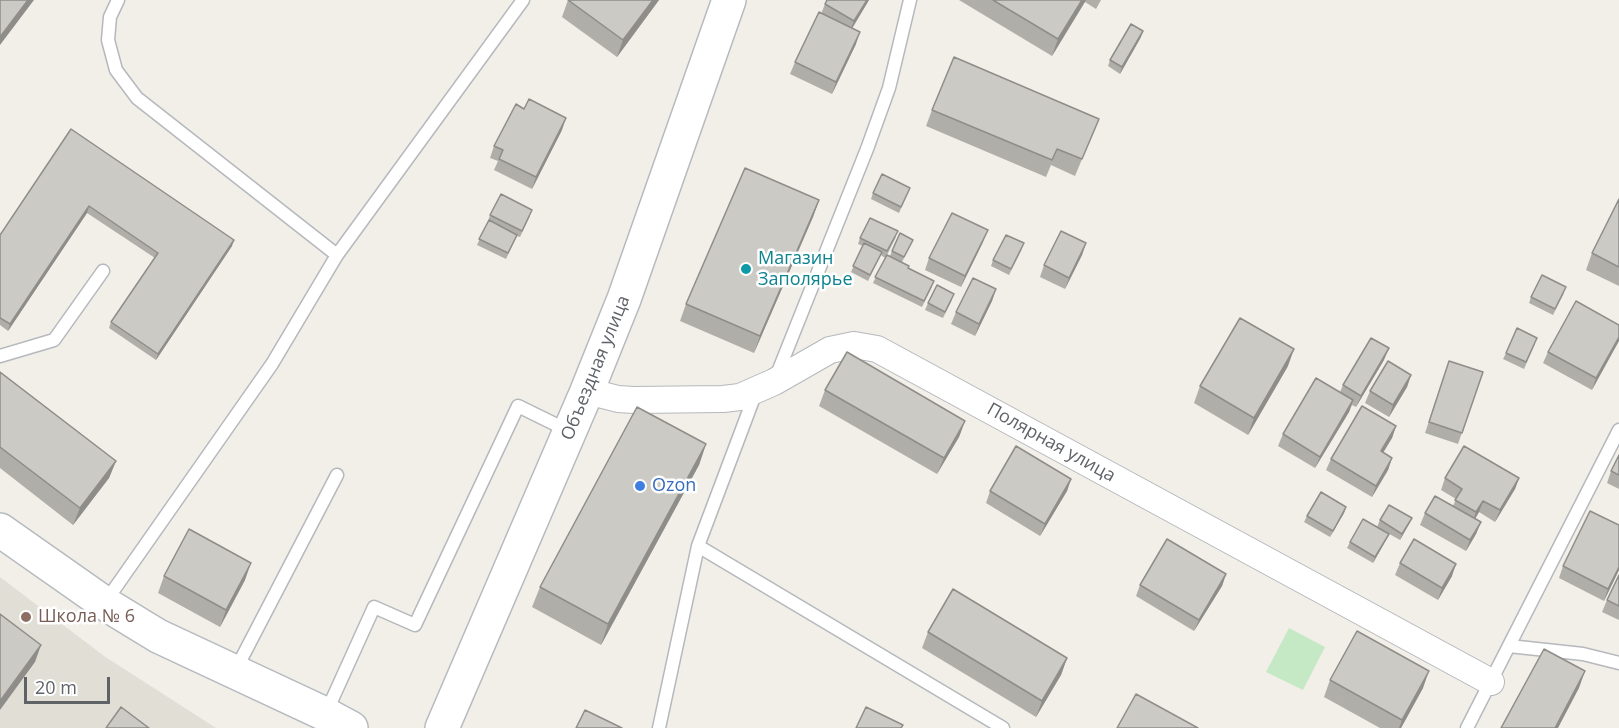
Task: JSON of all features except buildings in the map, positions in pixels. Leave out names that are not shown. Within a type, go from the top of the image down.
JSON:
[{"type":"main road","name":"Объездная улица","points":[[442,728],[587,391],[652,223],[729,0]]},
{"type":"main road","points":[[0,530],[104,603],[158,636],[338,721]]},
{"type":"street","name":"Полярная улица","points":[[587,391],[618,399],[669,400],[740,397],[765,386],[830,350],[854,345],[876,349],[1491,682]]},
{"type":"lane","points":[[118,0],[110,17],[108,40],[116,70],[137,98],[338,255]]},
{"type":"lane","points":[[104,603],[272,364],[338,255],[523,0]]},
{"type":"lane","points":[[659,728],[698,546],[867,148],[889,88],[910,0]]},
{"type":"lane","points":[[0,356],[54,340],[103,271]]},
{"type":"lane","points":[[338,721],[374,607],[415,625],[518,406],[570,431]]},
{"type":"lane","points":[[1467,728],[1619,430]]},
{"type":"lane","points":[[235,672],[337,475]]},
{"type":"lane","points":[[698,546],[1003,728]]},
{"type":"lane","points":[[1509,646],[1583,654],[1619,663]]},
{"type":"shaded area","name":"Школа № 6","points":[[0,577],[104,656],[216,728],[0,728]]},
{"type":"green space","points":[[1289,628],[1325,647],[1303,690],[1266,672]]},
{"type":"place","name":"Магазин Заполярье","points":[[746,269]]},
{"type":"place","name":"Ozon","points":[[640,486]]},
{"type":"place","name":"Школа № 6","points":[[26,617]]}]
